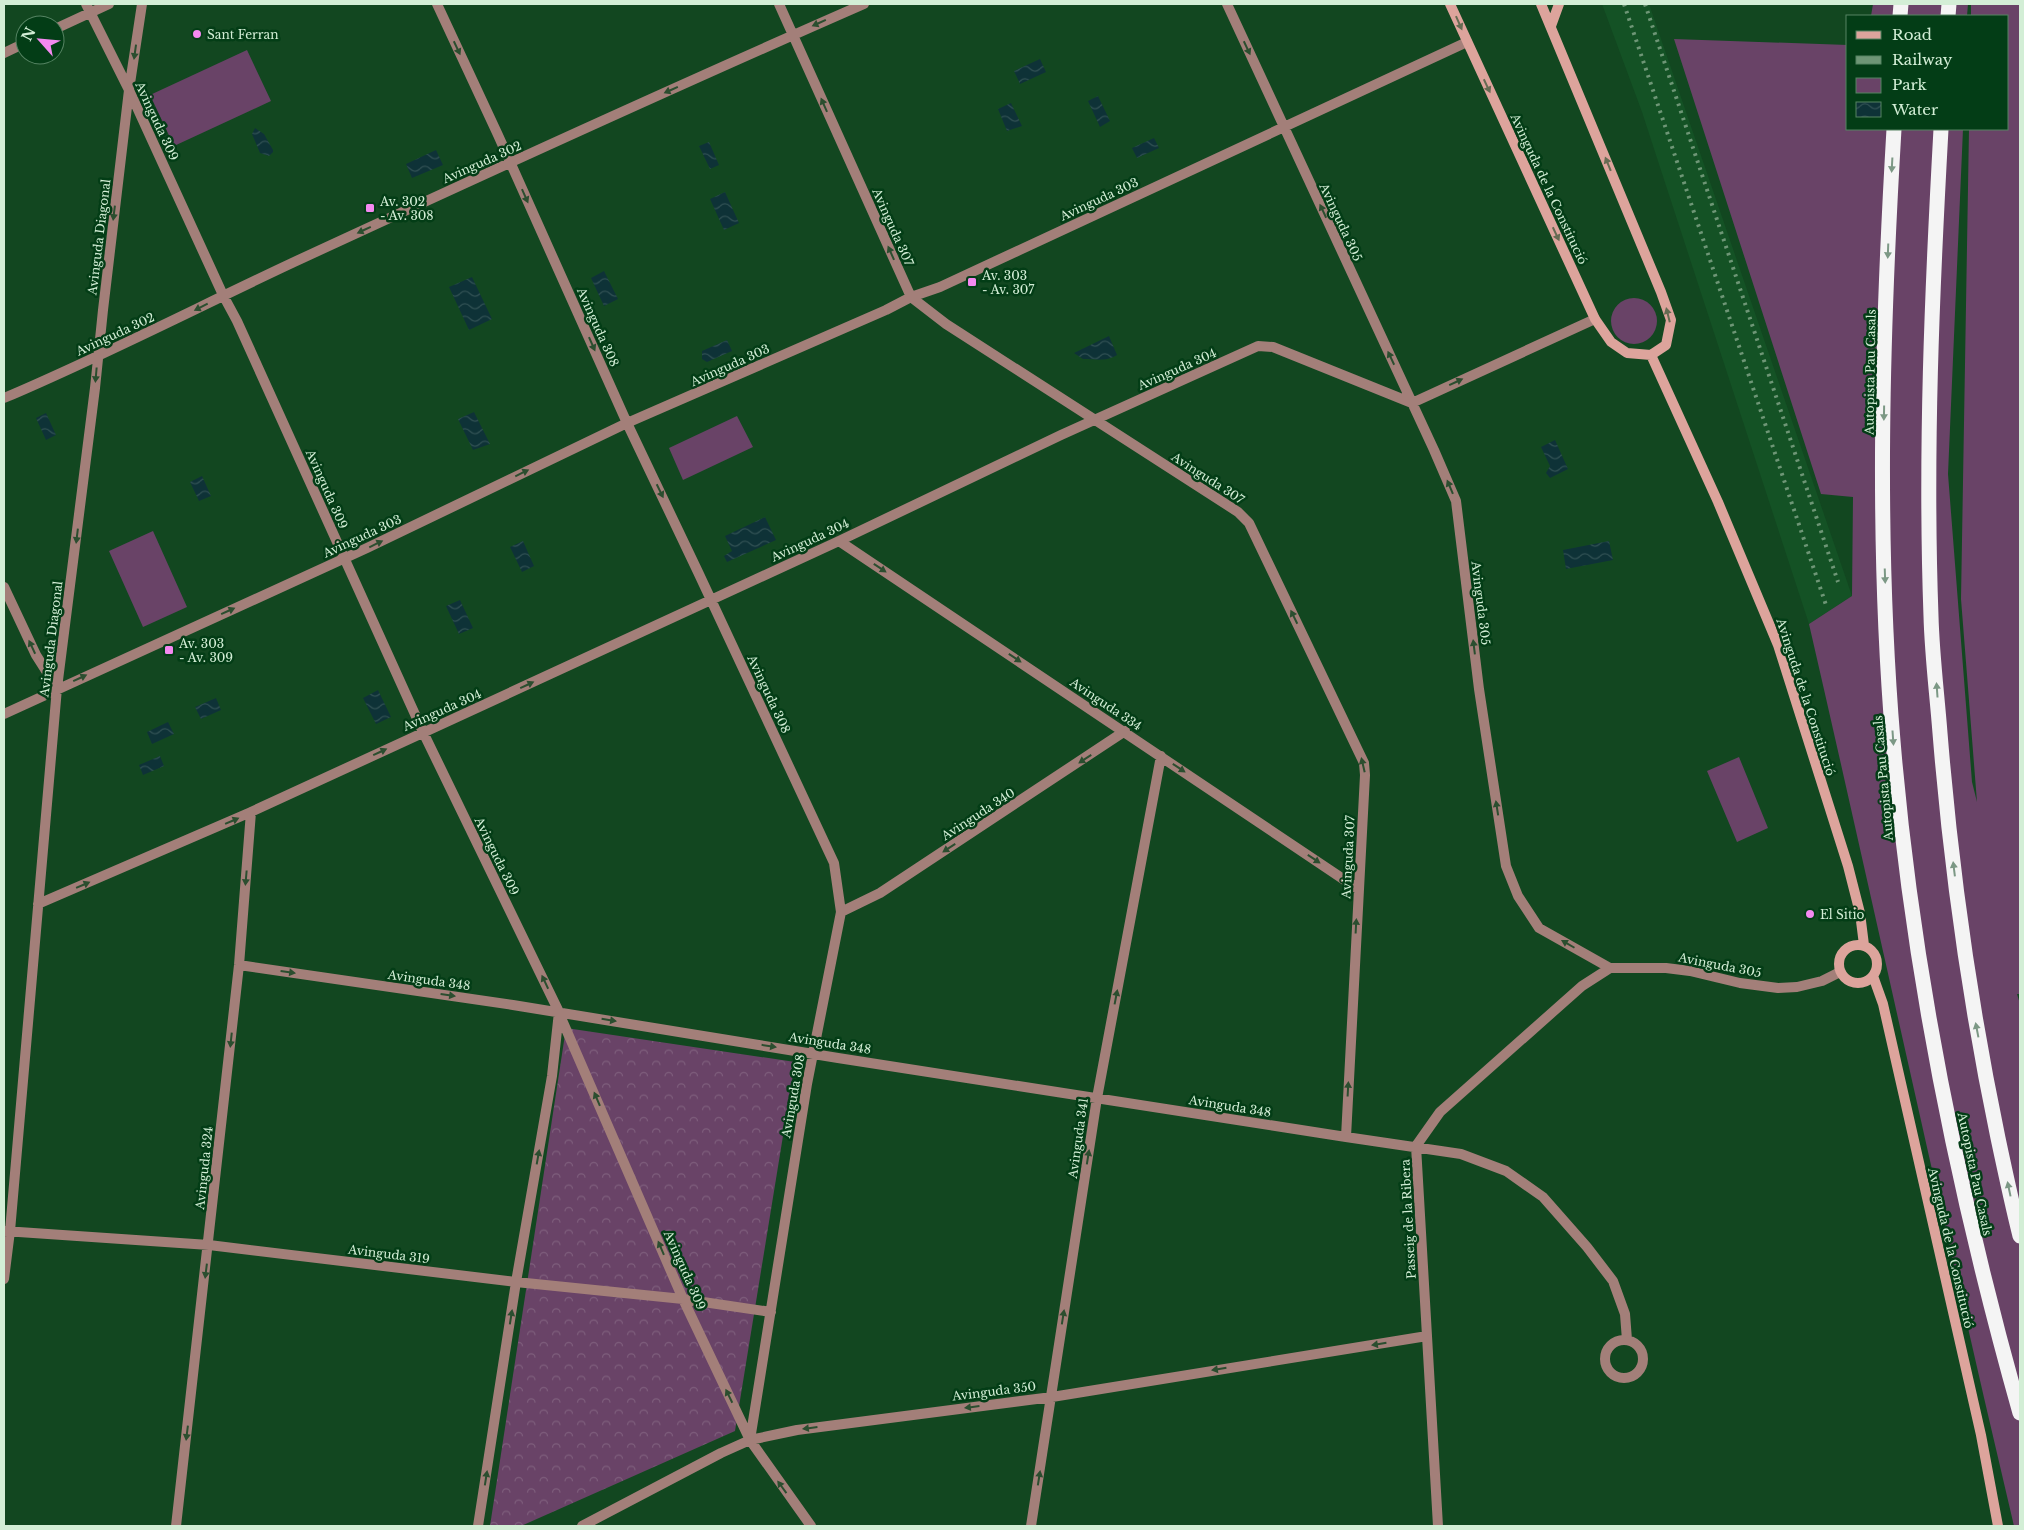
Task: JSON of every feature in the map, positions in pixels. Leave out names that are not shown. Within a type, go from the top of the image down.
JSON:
[{"type":"highway","name":"Autopista Pau Casals","points":[[1894,130],[1884,354],[1882,493],[1893,738],[1900,813],[1911,906],[1932,1041],[1960,1181],[1990,1306],[2020,1413]]},
{"type":"highway","points":[[1941,130],[1930,350],[1928,477],[1931,618],[1946,807],[1972,1004],[2020,1236]]},
{"type":"street","points":[[65,23],[88,8],[109,4]]},
{"type":"street","name":"Avinguda Diagonal","points":[[4,1279],[6,1229],[57,688],[75,557],[129,90],[142,4]]},
{"type":"street","name":"Avinguda 308","points":[[437,4],[627,423],[834,863],[841,912],[813,1054],[750,1440]]},
{"type":"street","name":"Avinguda 307","points":[[779,4],[911,297],[946,324],[1238,512],[1249,523],[1364,763],[1365,775],[1346,1138]]},
{"type":"street","name":"Avinguda 302","points":[[4,398],[60,375],[223,295],[510,162],[793,34],[864,4]]},
{"type":"street","name":"Avinguda 305","points":[[1226,4],[1412,402],[1456,502],[1479,688],[1506,866],[1518,896],[1539,928],[1610,968],[1666,968],[1690,971],[1749,985],[1778,988],[1797,987],[1822,982],[1840,972]]},
{"type":"street","name":"Avinguda de la Constitució","points":[[1450,4],[1595,319],[1611,342],[1627,353],[1651,355],[1718,502],[1778,645],[1848,866],[1860,913],[1864,945],[1874,952],[1876,958],[1877,964],[1873,976],[1883,1004],[1981,1435],[1998,1526]]},
{"type":"street","points":[[1541,4],[1671,320],[1666,345],[1651,355]]},
{"type":"street","points":[[1551,26],[1559,4]]},
{"type":"street","name":"Avinguda 309","points":[[88,8],[129,90],[223,295],[237,321],[423,732],[559,1012],[683,1299],[750,1440],[811,1526]]},
{"type":"street","name":"Avinguda 303","points":[[4,714],[57,688],[345,558],[627,423],[886,310],[911,297],[940,287],[1467,42]]},
{"type":"street","points":[[1412,402],[1595,319]]},
{"type":"street","name":"Avinguda 304","points":[[38,904],[251,812],[839,541],[1062,435],[1258,346],[1272,347],[1412,402]]},
{"type":"street","name":"Avinguda 334","points":[[839,541],[1358,888]]},
{"type":"street","points":[[4,587],[36,654],[57,688]]},
{"type":"street","name":"Avinguda 340","points":[[841,912],[880,892],[1125,731]]},
{"type":"street","name":"Avinguda 341","points":[[1031,1526],[1096,1098],[1161,756]]},
{"type":"street","name":"Avinguda 324","points":[[176,1526],[239,966],[251,812]]},
{"type":"street","points":[[1864,945],[1851,946],[1841,953],[1839,960],[1840,972],[1849,982],[1855,984],[1868,981],[1873,976]]},
{"type":"street","name":"Avinguda 348","points":[[239,966],[559,1012],[1346,1138],[1416,1146],[1461,1154],[1506,1171],[1543,1197],[1587,1247],[1613,1281],[1625,1314],[1628,1340]]},
{"type":"street","name":"Passeig de la Ribera","points":[[1438,1526],[1416,1146],[1440,1112],[1582,986],[1610,968]]},
{"type":"street","points":[[478,1526],[516,1282],[552,1076],[559,1012]]},
{"type":"street","name":"Avinguda 319","points":[[6,1229],[209,1246],[516,1282],[683,1299],[770,1312]]},
{"type":"street","name":"Avinguda 350","points":[[582,1526],[721,1453],[750,1440],[797,1430],[1052,1397],[1427,1336]]},
{"type":"shaded area","points":[[1602,4],[1649,4],[1852,596],[1809,624],[1642,112]]},
{"type":"green space","points":[[1873,4],[1968,4],[1967,15],[1871,15]]},
{"type":"green space","points":[[1971,4],[2020,4],[2020,994],[2017,994],[2020,1004],[2020,1526],[2014,1526],[1809,624],[1852,596],[1853,497],[1821,494],[1674,39],[1846,45],[1846,130],[1963,130],[1948,474],[1972,782],[1977,802],[1961,599],[1969,130],[2009,130],[2009,15],[1971,15]]},
{"type":"green space","points":[[247,50],[271,101],[174,146],[150,95]]},
{"type":"green space","points":[[1630,298],[1638,298],[1647,302],[1653,308],[1657,321],[1653,334],[1647,340],[1638,344],[1630,344],[1621,340],[1615,334],[1611,325],[1611,317],[1615,308],[1621,302]]},
{"type":"green space","points":[[737,416],[753,447],[683,480],[669,448]]},
{"type":"green space","points":[[153,531],[187,607],[143,627],[109,551]]},
{"type":"green space","points":[[1739,757],[1768,828],[1737,842],[1707,771]]},
{"type":"green space","points":[[566,1028],[795,1062],[735,1431],[521,1526],[490,1526]]},
{"type":"water","points":[[1040,59],[1046,72],[1020,84],[1014,71]]},
{"type":"water","points":[[1098,96],[1110,121],[1100,127],[1088,101]]},
{"type":"water","points":[[1011,103],[1022,126],[1007,131],[998,109]]},
{"type":"water","points":[[255,128],[264,134],[273,150],[269,156],[260,153],[252,134]]},
{"type":"water","points":[[1154,138],[1159,148],[1137,158],[1132,148]]},
{"type":"water","points":[[709,142],[719,165],[710,169],[699,146]]},
{"type":"water","points":[[436,150],[443,165],[412,178],[406,164]]},
{"type":"water","points":[[725,192],[739,223],[724,230],[710,199]]},
{"type":"water","points":[[604,271],[618,299],[604,306],[591,278]]},
{"type":"water","points":[[472,277],[492,319],[469,330],[449,287]]},
{"type":"water","points":[[1109,336],[1117,355],[1109,359],[1083,359],[1074,353]]},
{"type":"water","points":[[727,340],[732,351],[707,362],[702,359],[702,351]]},
{"type":"water","points":[[474,412],[490,444],[473,450],[458,419]]},
{"type":"water","points":[[46,413],[56,435],[46,440],[36,418]]},
{"type":"water","points":[[1555,440],[1568,469],[1550,478],[1546,473],[1550,466],[1541,447]]},
{"type":"water","points":[[202,476],[211,496],[199,501],[190,482]]},
{"type":"water","points":[[765,517],[776,540],[727,562],[724,556],[732,551],[725,536]]},
{"type":"water","points":[[523,541],[534,566],[522,572],[510,547]]},
{"type":"water","points":[[1609,541],[1613,560],[1566,569],[1563,550]]},
{"type":"water","points":[[460,600],[473,628],[459,634],[446,606]]},
{"type":"water","points":[[378,690],[391,717],[376,724],[363,698]]},
{"type":"water","points":[[216,698],[221,710],[201,719],[195,707]]},
{"type":"water","points":[[168,722],[174,734],[152,744],[147,732]]},
{"type":"water","points":[[160,756],[164,766],[143,775],[139,765]]},
{"type":"railway","points":[[1624,4],[1827,608]]},
{"type":"railway","points":[[1645,4],[1838,582]]},
{"type":"place","name":"Sant Ferran","points":[[197,34]]},
{"type":"place","name":"Av. 302 - Av. 308","points":[[370,208]]},
{"type":"place","name":"Av. 303 - Av. 307","points":[[972,282]]},
{"type":"place","name":"Av. 303 - Av. 309","points":[[169,650]]},
{"type":"place","name":"El Sitio","points":[[1810,914]]}]
